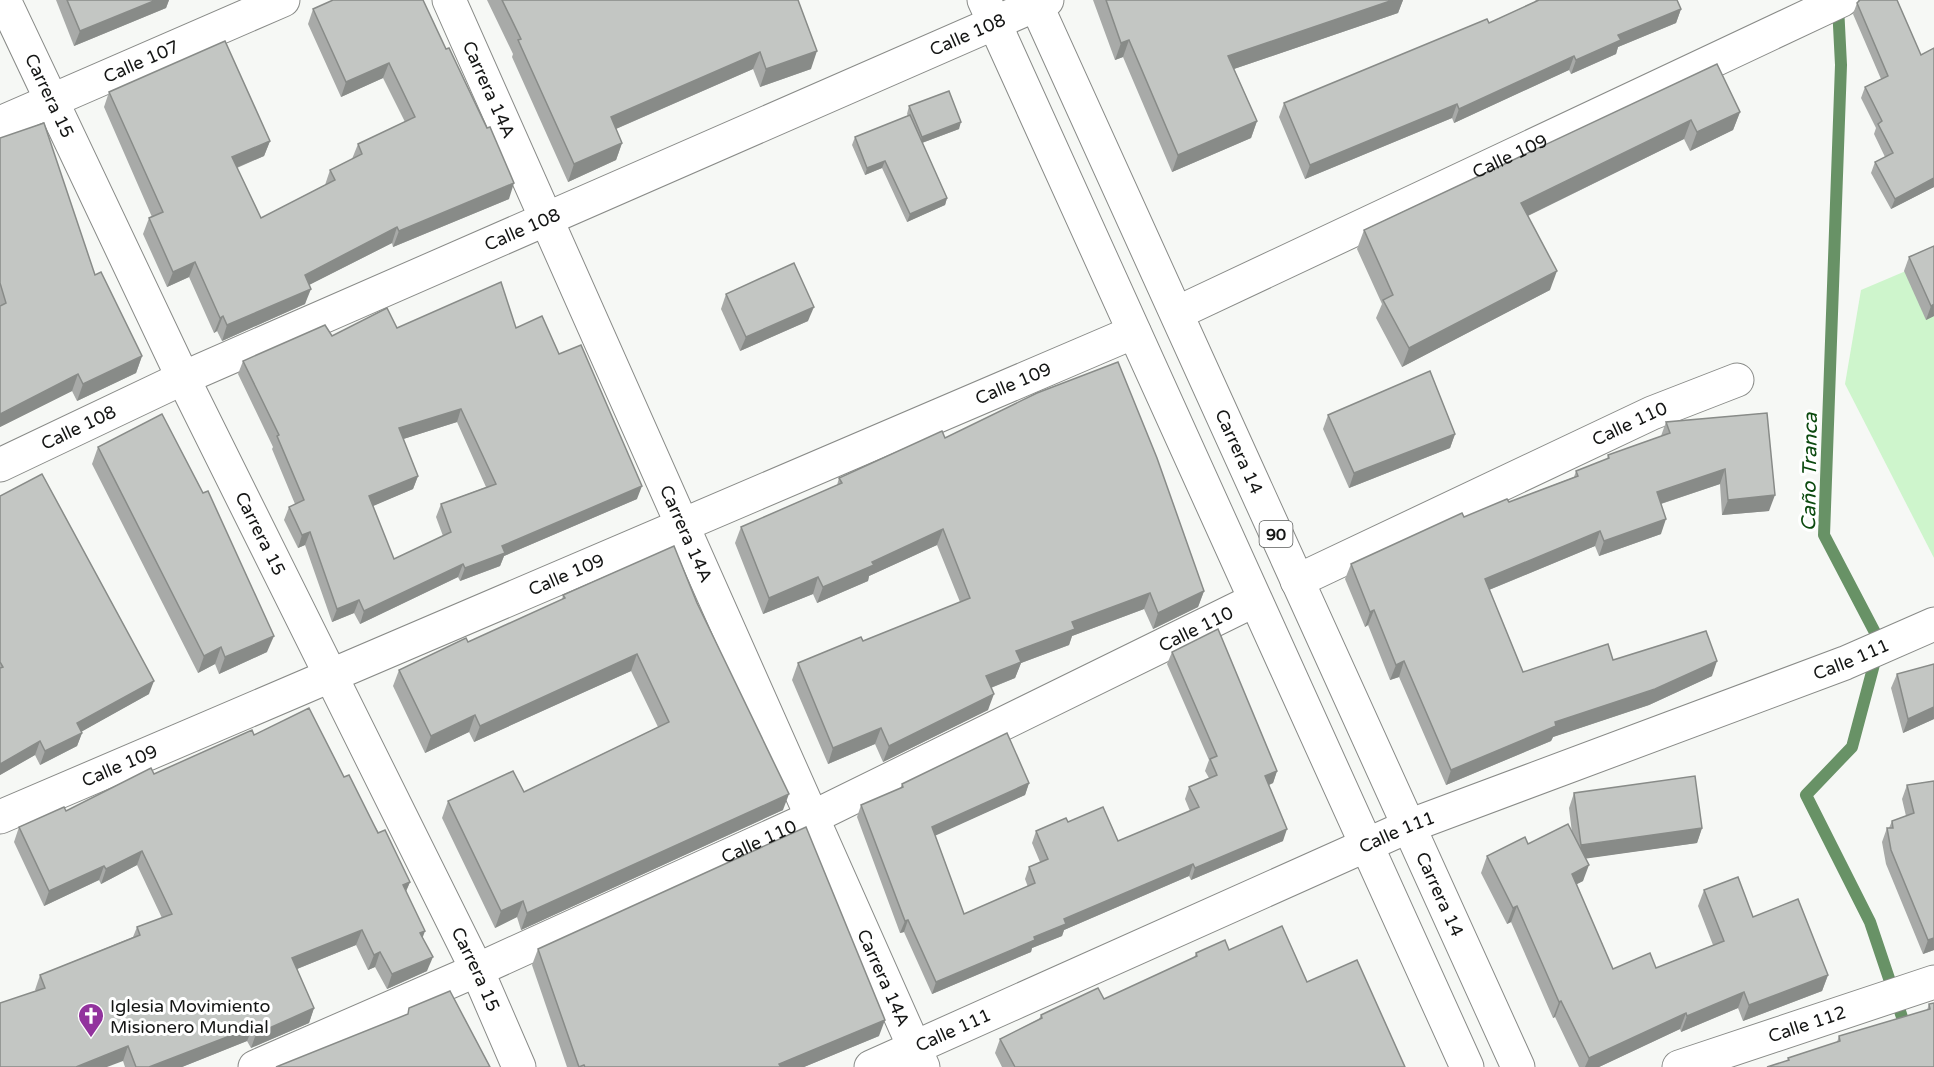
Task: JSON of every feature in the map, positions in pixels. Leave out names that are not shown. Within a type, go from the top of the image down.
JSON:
[{"type":"street","name":"Carrera 15","points":[[4,0],[183,378],[477,970],[519,1067]]},
{"type":"street","name":"Calle 107","points":[[0,123],[284,0]]},
{"type":"street","name":"Carrera 14A","points":[[449,0],[919,1057]]},
{"type":"street","name":"Calle 109","points":[[1177,313],[1842,0]]},
{"type":"street","name":"Calle 108","points":[[0,465],[183,378],[548,219],[989,12],[1039,2]]},
{"type":"street","name":"Carrera 14","points":[[1039,2],[1297,581],[1518,1067]]},
{"type":"street","name":"90","points":[[989,12],[1467,1067]]},
{"type":"street","name":"Calle 109","points":[[0,817],[1134,332]]},
{"type":"street","name":"Calle 110","points":[[1297,581],[1652,412],[1737,380]]},
{"type":"street","name":"Calle 110","points":[[255,1067],[477,970],[811,818],[1255,600]]},
{"type":"street","name":"Calle 111","points":[[871,1067],[919,1057],[1409,826],[1845,663],[1899,642],[1934,624]]},
{"type":"street","name":"Calle 112","points":[[1679,1067],[1934,982]]},
{"type":"green space","points":[[1934,259],[1934,558],[1845,384],[1861,290]]},
{"type":"building","points":[[67,0],[156,0],[80,31]]},
{"type":"building","points":[[333,0],[423,0],[487,128],[490,127],[514,183],[399,231],[397,227],[305,275],[311,289],[227,325],[223,316],[220,318],[195,262],[173,272],[149,218],[163,212],[109,92],[225,41],[270,141],[232,157],[261,218],[335,180],[330,170],[362,154],[358,144],[415,117],[389,63],[346,82],[313,9]]},
{"type":"building","points":[[502,0],[798,0],[817,51],[766,69],[760,52],[611,117],[622,143],[574,164]]},
{"type":"building","points":[[1106,0],[1393,0],[1228,56],[1257,121],[1178,155],[1129,40],[1121,43]]},
{"type":"building","points":[[1539,0],[1677,0],[1681,9],[1618,35],[1621,40],[1576,60],[1574,56],[1459,109],[1457,104],[1310,165],[1284,103],[1487,19],[1489,23]]},
{"type":"building","points":[[1860,0],[1897,0],[1921,55],[1934,48],[1934,178],[1895,199],[1875,162],[1893,153],[1878,124],[1882,121],[1865,87],[1888,76],[1857,3]]},
{"type":"building","points":[[1717,64],[1740,112],[1697,132],[1691,120],[1521,203],[1557,271],[1409,348],[1383,300],[1393,295],[1364,230]]},
{"type":"building","points":[[949,91],[961,122],[922,137],[909,106]]},
{"type":"building","points":[[910,115],[947,198],[910,214],[885,161],[867,168],[855,137]]},
{"type":"building","points":[[44,123],[95,275],[101,272],[142,356],[83,384],[78,374],[0,414],[0,306],[6,303],[0,283],[0,138]]},
{"type":"building","points":[[1934,246],[1934,304],[1931,306],[1909,257]]},
{"type":"building","points":[[794,263],[814,307],[746,337],[726,294]]},
{"type":"building","points":[[501,282],[516,328],[542,316],[559,354],[581,345],[642,486],[502,546],[505,553],[465,568],[463,564],[364,611],[359,600],[337,609],[310,532],[302,535],[289,507],[304,500],[277,436],[279,435],[243,361],[325,325],[332,336],[387,308],[397,328]],"holes":[[[461,409],[496,484],[441,504],[451,532],[394,559],[369,496],[418,476],[399,428]]]},
{"type":"building","points":[[1118,362],[1157,458],[1204,591],[1158,613],[1150,593],[1072,622],[1075,629],[1016,651],[1021,662],[986,676],[994,694],[889,746],[881,728],[833,748],[798,663],[861,637],[863,641],[970,598],[943,529],[872,562],[874,565],[823,587],[818,577],[769,598],[741,527],[842,483],[839,478],[942,431],[945,438],[1037,393]]},
{"type":"building","points":[[1430,371],[1455,434],[1354,473],[1328,415]]},
{"type":"building","points":[[1767,413],[1775,495],[1728,500],[1725,469],[1657,492],[1666,519],[1604,541],[1600,531],[1485,579],[1523,672],[1608,644],[1613,660],[1706,631],[1717,661],[1655,689],[1555,722],[1556,726],[1451,770],[1404,661],[1396,665],[1374,610],[1370,612],[1351,564],[1462,513],[1464,517],[1507,499],[1509,502],[1578,476],[1576,471],[1609,458],[1608,455],[1670,433],[1666,422]]},
{"type":"building","points":[[162,414],[203,493],[208,491],[274,636],[225,657],[221,647],[204,656],[98,447]]},
{"type":"building","points":[[42,474],[154,681],[77,723],[82,733],[45,751],[40,741],[0,764],[0,668],[3,667],[0,662],[0,496]]},
{"type":"building","points":[[674,546],[697,603],[789,794],[527,913],[523,901],[501,911],[448,801],[513,771],[524,792],[669,722],[637,654],[480,726],[475,715],[431,736],[399,670],[466,638],[468,642],[565,598],[563,595]]},
{"type":"building","points":[[1218,629],[1277,771],[1265,776],[1287,829],[1195,868],[1193,864],[1064,919],[1066,924],[1034,937],[1035,940],[936,982],[908,920],[905,921],[861,805],[903,787],[902,784],[1007,733],[1029,783],[932,827],[964,914],[1035,883],[1029,867],[1048,859],[1036,831],[1066,818],[1068,822],[1103,807],[1118,841],[1199,807],[1189,787],[1217,775],[1210,759],[1217,756],[1172,652]]},
{"type":"building","points":[[1934,664],[1934,707],[1908,719],[1897,674]]},
{"type":"building","points":[[309,708],[344,777],[349,775],[378,833],[385,830],[410,882],[403,885],[425,931],[420,933],[433,957],[392,974],[380,952],[374,955],[362,930],[292,958],[314,1008],[256,1034],[253,1027],[149,1067],[136,1067],[128,1046],[76,1067],[0,1067],[0,1003],[45,988],[40,975],[140,935],[137,927],[172,914],[142,851],[106,869],[104,866],[49,891],[19,827],[64,807],[66,811],[151,768],[154,774],[252,730],[254,735]]},
{"type":"building","points":[[1695,776],[1702,828],[1581,845],[1574,793]]},
{"type":"building","points":[[1934,781],[1934,938],[1928,940],[1891,850],[1887,828],[1893,828],[1892,821],[1914,813],[1907,785]]},
{"type":"building","points":[[1568,824],[1589,865],[1572,874],[1613,969],[1650,953],[1656,968],[1724,941],[1704,890],[1738,877],[1753,917],[1798,899],[1828,975],[1749,1005],[1744,992],[1687,1016],[1686,1013],[1589,1058],[1561,1001],[1559,1002],[1517,906],[1513,908],[1487,856],[1525,837],[1528,844]]},
{"type":"building","points":[[806,827],[885,1020],[779,1064],[781,1067],[585,1067],[584,1065],[579,1067],[538,949]]},
{"type":"building","points":[[1282,926],[1307,982],[1357,960],[1405,1067],[1015,1067],[1000,1039],[1042,1018],[1041,1015],[1098,988],[1104,999],[1197,956],[1196,953],[1225,940],[1229,950]]},
{"type":"building","points":[[450,991],[490,1067],[276,1067],[408,1014],[409,1008]]},
{"type":"building","points":[[1934,1003],[1934,1067],[1767,1067],[1840,1041],[1839,1036],[1930,1009],[1929,1004]]},
{"type":"waterway","name":"Caño Tranca","points":[[1838,6],[1841,65],[1824,535],[1880,642],[1852,747],[1806,795],[1870,922],[1907,1032]]},
{"type":"place","name":"Iglesia Movimiento Misionero Mundial","points":[[91,1039]]}]
